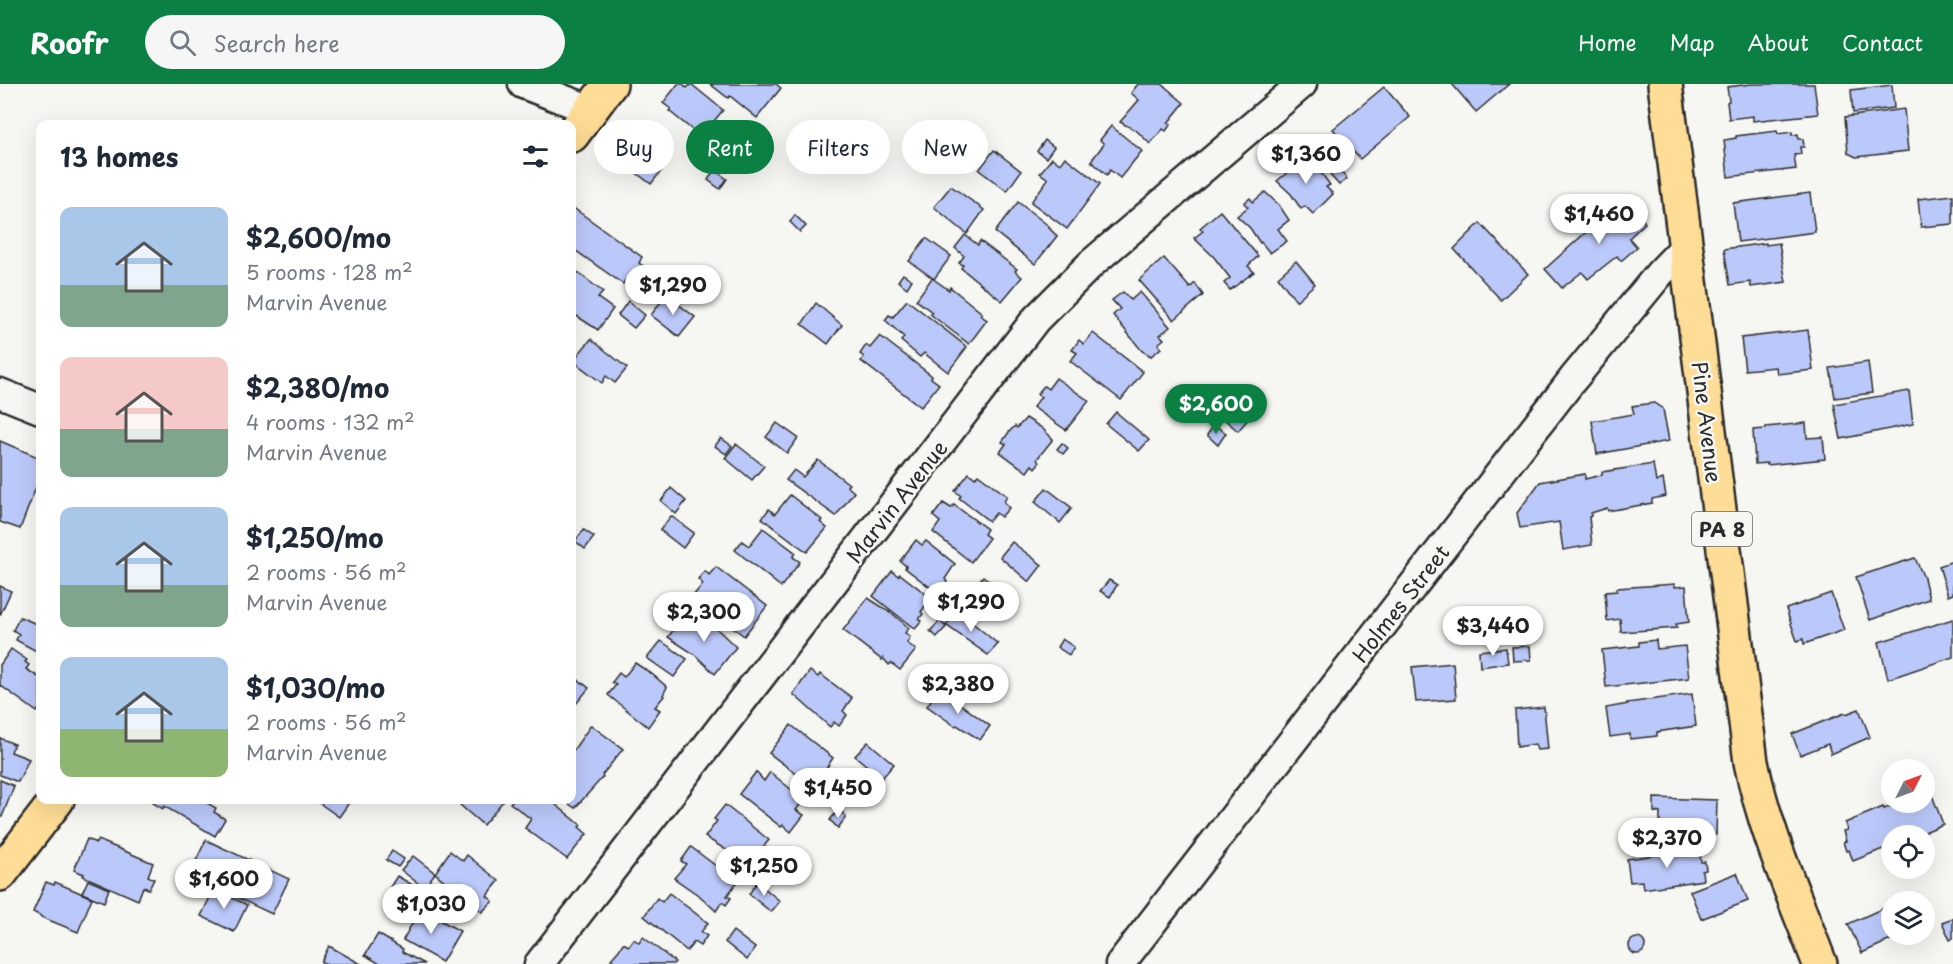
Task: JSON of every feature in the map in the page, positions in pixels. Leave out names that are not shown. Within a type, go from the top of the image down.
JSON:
[{"type":"main road","points":[[581,123],[610,84]]},
{"type":"main road","name":"Pine Avenue","points":[[1665,84],[1751,762],[1769,828],[1820,964]]},
{"type":"main road","points":[[4,863],[54,804]]},
{"type":"street","points":[[523,84],[581,123]]},
{"type":"street","name":"Marvin Avenue","points":[[539,964],[1036,319],[1092,263],[1302,84]]},
{"type":"street","name":"Holmes Street","points":[[1120,964],[1567,387],[1660,273],[1685,247]]},
{"type":"street","points":[[0,393],[36,407]]},
{"type":"building","points":[[678,84],[683,84],[687,88],[691,84],[723,110],[715,120],[686,120],[686,125],[663,103]]},
{"type":"building","points":[[710,84],[776,84],[781,88],[757,118],[730,96],[728,98]]},
{"type":"building","points":[[1138,84],[1162,84],[1184,103],[1168,123],[1171,124],[1166,131],[1163,129],[1150,144],[1137,131],[1120,122],[1139,100],[1131,93]]},
{"type":"building","points":[[1452,84],[1509,84],[1476,112]]},
{"type":"building","points":[[1751,84],[1814,84],[1818,114],[1753,121],[1753,116],[1729,119],[1727,87]]},
{"type":"building","points":[[1892,85],[1894,108],[1853,113],[1851,90]]},
{"type":"building","points":[[1384,87],[1410,117],[1360,159],[1333,129]]},
{"type":"building","points":[[1904,109],[1908,151],[1856,157],[1848,153],[1845,117]]},
{"type":"building","points":[[1111,126],[1142,151],[1120,178],[1110,170],[1107,175],[1091,161],[1104,144],[1100,140]]},
{"type":"building","points":[[1777,131],[1778,134],[1792,132],[1792,135],[1798,134],[1799,139],[1803,139],[1804,147],[1800,147],[1801,154],[1794,155],[1796,169],[1728,177],[1724,140],[1736,138],[1736,136]]},
{"type":"building","points":[[1045,140],[1054,147],[1046,158],[1037,151]]},
{"type":"building","points":[[994,150],[1021,171],[1007,191],[984,174],[988,174],[988,158]]},
{"type":"building","points":[[1065,157],[1100,184],[1067,229],[1031,202],[1048,179],[1040,173],[1052,158],[1060,164]]},
{"type":"building","points":[[1306,157],[1330,185],[1326,187],[1333,194],[1313,214],[1305,206],[1301,209],[1291,194],[1277,181],[1288,172],[1284,168],[1290,163],[1293,167]]},
{"type":"building","points":[[1338,168],[1347,179],[1339,185],[1330,175]]},
{"type":"building","points":[[638,174],[659,174],[651,184]]},
{"type":"building","points":[[712,174],[720,174],[727,179],[720,189],[708,180]]},
{"type":"building","points":[[951,186],[984,210],[967,234],[934,207]]},
{"type":"building","points":[[1265,192],[1279,205],[1289,220],[1278,229],[1287,241],[1270,253],[1237,216],[1248,207],[1244,203],[1250,198],[1253,202]]},
{"type":"building","points":[[1810,193],[1815,232],[1738,242],[1733,203]]},
{"type":"building","points":[[1953,195],[1953,224],[1921,227],[1918,199]]},
{"type":"building","points":[[1624,198],[1637,210],[1645,223],[1629,238],[1637,247],[1621,261],[1617,256],[1588,279],[1582,272],[1562,288],[1545,269]]},
{"type":"building","points":[[1018,202],[1050,227],[1057,236],[1035,264],[995,232]]},
{"type":"building","points":[[576,210],[642,257],[639,263],[646,268],[634,286],[625,281],[623,284],[576,251]]},
{"type":"building","points":[[1220,211],[1258,256],[1248,266],[1254,272],[1230,290],[1224,283],[1230,278],[1213,256],[1194,238],[1203,231],[1200,228]]},
{"type":"building","points":[[795,215],[806,226],[800,232],[790,222]]},
{"type":"building","points":[[1480,223],[1528,274],[1501,300],[1454,249]]},
{"type":"building","points":[[965,235],[978,245],[980,241],[1017,269],[1015,271],[1022,277],[1002,301],[961,268],[963,265],[959,263],[964,256],[955,248]]},
{"type":"building","points":[[926,238],[951,256],[934,279],[909,261]]},
{"type":"building","points":[[1766,243],[1766,245],[1779,243],[1786,282],[1751,287],[1750,282],[1730,285],[1724,249]]},
{"type":"building","points":[[1164,258],[1190,288],[1195,283],[1203,295],[1174,320],[1139,280]]},
{"type":"building","points":[[1296,261],[1315,284],[1296,301],[1278,277]]},
{"type":"building","points":[[576,271],[603,292],[598,298],[613,309],[598,330],[576,316]]},
{"type":"building","points":[[903,274],[912,280],[907,288],[898,281]]},
{"type":"building","points":[[932,278],[949,290],[950,287],[982,313],[980,315],[987,320],[969,344],[930,314],[932,312],[916,300]]},
{"type":"building","points":[[1123,292],[1131,300],[1140,292],[1170,327],[1160,335],[1164,339],[1158,344],[1161,348],[1151,356],[1142,351],[1113,315],[1120,309],[1112,300]]},
{"type":"building","points":[[666,295],[695,317],[679,337],[651,315]]},
{"type":"building","points":[[907,300],[967,347],[948,372],[924,353],[920,357],[901,341],[904,337],[885,320],[889,315],[893,317]]},
{"type":"building","points":[[628,301],[645,315],[634,328],[618,315]]},
{"type":"building","points":[[816,303],[842,325],[828,344],[802,324]]},
{"type":"building","points":[[1808,330],[1813,370],[1777,374],[1776,367],[1745,370],[1741,338]]},
{"type":"building","points":[[1093,333],[1143,372],[1121,400],[1070,361],[1077,353],[1072,350],[1079,340],[1084,344]]},
{"type":"building","points":[[880,336],[939,384],[921,407],[861,361],[864,357],[860,354],[866,345],[870,348]]},
{"type":"building","points":[[591,339],[627,368],[615,383],[606,376],[602,383],[576,363],[576,357]]},
{"type":"building","points":[[1868,362],[1872,393],[1835,398],[1830,368]]},
{"type":"building","points":[[1056,378],[1089,401],[1066,430],[1033,407],[1041,397],[1037,394],[1044,386],[1048,389]]},
{"type":"building","points":[[1247,391],[1257,403],[1249,411],[1238,399]]},
{"type":"building","points":[[1909,391],[1913,424],[1841,439],[1834,404]]},
{"type":"building","points":[[1654,403],[1663,409],[1669,441],[1597,454],[1592,421],[1634,414],[1632,406]]},
{"type":"building","points":[[1236,406],[1249,418],[1238,431],[1224,419]]},
{"type":"building","points":[[1116,412],[1149,440],[1139,451],[1106,424]]},
{"type":"building","points":[[1026,418],[1042,428],[1053,439],[1037,459],[1039,463],[1035,468],[1032,465],[1027,472],[1000,452],[1006,444],[1002,442],[1009,432],[1015,426],[1017,428]]},
{"type":"building","points":[[777,423],[798,438],[787,453],[766,437]]},
{"type":"building","points":[[1806,423],[1807,438],[1823,437],[1825,459],[1767,465],[1767,463],[1755,464],[1753,430]]},
{"type":"building","points":[[1214,425],[1226,433],[1218,445],[1207,435]]},
{"type":"building","points":[[721,438],[732,446],[726,454],[715,446]]},
{"type":"building","points":[[0,441],[36,456],[36,487],[20,529],[0,522]]},
{"type":"building","points":[[1062,443],[1068,448],[1063,454],[1057,449]]},
{"type":"building","points":[[736,444],[764,466],[752,480],[725,458]]},
{"type":"building","points":[[818,460],[849,484],[847,486],[854,492],[836,516],[786,480],[794,470],[803,477]]},
{"type":"building","points":[[1653,464],[1656,482],[1663,479],[1666,496],[1652,499],[1652,503],[1608,511],[1607,508],[1591,513],[1589,517],[1592,545],[1563,550],[1559,522],[1520,528],[1517,513],[1540,482],[1585,474],[1585,479],[1602,475],[1602,472]]},
{"type":"building","points":[[969,473],[975,478],[978,474],[1007,496],[1004,502],[1009,508],[1001,517],[996,513],[989,521],[959,498],[961,496],[955,491]]},
{"type":"building","points":[[671,488],[686,501],[676,514],[661,501]]},
{"type":"building","points":[[1046,488],[1072,508],[1060,523],[1035,502]]},
{"type":"building","points":[[790,495],[822,520],[820,522],[827,528],[807,552],[762,518],[769,509],[775,514]]},
{"type":"building","points":[[943,503],[951,508],[954,505],[987,529],[984,534],[989,538],[971,562],[933,532],[940,522],[933,516]]},
{"type":"building","points":[[671,516],[694,533],[683,548],[660,530]]},
{"type":"building","points":[[763,528],[796,553],[793,557],[800,562],[781,587],[735,550],[742,541],[749,546]]},
{"type":"building","points":[[584,530],[594,537],[585,549],[576,540]]},
{"type":"building","points":[[916,540],[922,545],[926,541],[955,564],[945,579],[947,582],[945,585],[949,587],[942,595],[905,568],[906,566],[900,561]]},
{"type":"building","points":[[1012,542],[1042,565],[1029,582],[1000,557]]},
{"type":"building","points":[[1915,558],[1924,578],[1929,599],[1870,620],[1856,577]]},
{"type":"building","points":[[1953,561],[1953,594],[1948,596],[1939,566]]},
{"type":"building","points":[[716,567],[767,606],[744,636],[693,596],[703,584],[698,579],[705,571],[709,575]]},
{"type":"building","points":[[892,571],[898,576],[900,574],[931,598],[921,612],[923,614],[919,619],[922,621],[915,629],[873,596]]},
{"type":"building","points":[[983,576],[1005,593],[994,607],[972,591]]},
{"type":"building","points":[[1109,580],[1117,585],[1110,597],[1100,591]]},
{"type":"building","points":[[1675,584],[1675,587],[1686,586],[1689,622],[1676,624],[1677,628],[1621,632],[1620,619],[1607,621],[1605,592],[1617,591],[1617,588]]},
{"type":"building","points":[[0,586],[11,591],[0,615]]},
{"type":"building","points":[[1831,593],[1844,630],[1804,644],[1803,639],[1797,641],[1786,609]]},
{"type":"building","points":[[868,598],[893,614],[909,628],[905,633],[910,637],[907,643],[916,650],[900,670],[891,663],[889,665],[883,658],[882,660],[843,630]]},
{"type":"building","points":[[957,610],[998,644],[988,655],[946,625]]},
{"type":"building","points":[[698,616],[716,628],[736,647],[715,674],[694,654],[668,637],[681,620],[689,627]]},
{"type":"building","points":[[20,617],[36,624],[36,651],[16,640],[19,634],[13,630]]},
{"type":"building","points":[[1953,619],[1953,657],[1888,679],[1879,642]]},
{"type":"building","points":[[940,621],[946,627],[937,637],[930,631]]},
{"type":"building","points":[[1062,639],[1074,647],[1069,655],[1057,647]]},
{"type":"building","points":[[1656,640],[1657,649],[1685,646],[1689,678],[1606,687],[1602,650],[1639,646],[1639,642]]},
{"type":"building","points":[[661,641],[687,659],[674,677],[647,658]]},
{"type":"building","points":[[1530,646],[1531,660],[1513,661],[1512,647]]},
{"type":"building","points":[[1506,648],[1508,663],[1480,667],[1479,651]]},
{"type":"building","points":[[11,649],[27,660],[25,662],[29,665],[26,669],[36,675],[36,711],[0,685],[0,665]]},
{"type":"building","points":[[635,663],[667,687],[664,696],[655,707],[660,710],[648,727],[608,695],[616,685],[612,682],[619,673],[624,677]]},
{"type":"building","points":[[1453,663],[1456,699],[1416,702],[1412,667]]},
{"type":"building","points":[[810,671],[818,677],[820,674],[852,698],[843,711],[847,715],[839,726],[834,722],[830,727],[793,694]]},
{"type":"building","points":[[576,678],[589,688],[576,704]]},
{"type":"building","points":[[938,690],[990,726],[980,740],[927,706]]},
{"type":"building","points":[[1692,694],[1696,726],[1657,732],[1657,736],[1630,739],[1630,734],[1610,737],[1606,708]]},
{"type":"building","points":[[1544,707],[1548,749],[1537,750],[1535,744],[1517,747],[1515,710]]},
{"type":"building","points":[[1859,709],[1870,737],[1831,754],[1828,744],[1800,755],[1792,734]]},
{"type":"building","points":[[591,725],[623,749],[602,775],[603,777],[575,808],[569,804],[576,804],[576,746]]},
{"type":"building","points":[[791,725],[833,758],[827,767],[830,772],[826,777],[823,774],[813,787],[769,753]]},
{"type":"building","points":[[0,738],[14,744],[11,752],[29,759],[18,782],[0,775]]},
{"type":"building","points":[[868,742],[894,764],[882,778],[855,756]]},
{"type":"building","points":[[756,772],[764,781],[770,772],[804,800],[796,810],[804,815],[791,832],[783,825],[781,827],[739,794]]},
{"type":"building","points":[[0,780],[14,786],[2,817],[0,817]]},
{"type":"building","points":[[1654,798],[1717,800],[1716,835],[1660,833],[1660,813],[1654,812]]},
{"type":"building","points":[[1935,803],[1943,824],[1935,828],[1935,825],[1881,825],[1881,850],[1853,861],[1843,842],[1846,841],[1843,831],[1847,830],[1845,823],[1881,808],[1881,813],[1935,813]]},
{"type":"building","points":[[155,804],[209,804],[216,808],[214,812],[225,819],[215,836],[164,806],[163,809]]},
{"type":"building","points":[[321,804],[348,804],[339,817]]},
{"type":"building","points":[[461,804],[501,804],[483,825]]},
{"type":"building","points":[[511,804],[555,804],[581,825],[579,827],[587,834],[567,859],[525,828],[531,819]]},
{"type":"building","points":[[725,805],[769,840],[760,851],[765,855],[759,864],[754,860],[748,869],[733,854],[705,837],[717,821],[714,819]]},
{"type":"building","points":[[839,809],[846,817],[838,828],[830,820]]},
{"type":"building","points":[[87,839],[96,843],[98,840],[153,863],[148,876],[154,879],[149,889],[143,887],[138,900],[74,870]]},
{"type":"building","points":[[206,840],[289,879],[272,914],[189,875]]},
{"type":"building","points":[[691,847],[737,882],[727,896],[731,898],[726,905],[722,902],[716,911],[674,878],[686,864],[681,861]]},
{"type":"building","points":[[1699,849],[1701,862],[1705,862],[1706,870],[1702,871],[1703,880],[1643,889],[1642,881],[1630,882],[1627,859]]},
{"type":"building","points":[[392,851],[404,859],[398,867],[386,860]]},
{"type":"building","points":[[450,851],[463,861],[467,855],[499,881],[487,896],[493,901],[482,912],[435,873]]},
{"type":"building","points":[[413,856],[435,873],[424,888],[401,870]]},
{"type":"building","points":[[1737,873],[1748,901],[1701,919],[1690,891]]},
{"type":"building","points":[[397,876],[423,891],[414,907],[387,892]]},
{"type":"building","points":[[88,880],[109,889],[104,902],[82,893]]},
{"type":"building","points":[[46,882],[54,885],[55,882],[92,898],[78,932],[33,912]]},
{"type":"building","points":[[757,882],[780,901],[771,912],[749,894]]},
{"type":"building","points":[[214,889],[247,905],[234,932],[201,916]]},
{"type":"building","points":[[669,893],[708,923],[701,932],[707,936],[700,946],[694,942],[687,951],[644,916],[657,898],[662,902]]},
{"type":"building","points":[[420,909],[460,931],[442,962],[403,940]]},
{"type":"building","points":[[1881,909],[1881,944],[1862,953],[1848,924]]},
{"type":"building","points":[[1953,918],[1953,938],[1950,940],[1942,922]]},
{"type":"building","points":[[733,931],[755,948],[747,960],[725,942]]},
{"type":"building","points":[[378,934],[403,949],[402,952],[425,964],[380,964],[365,955]]},
{"type":"building","points":[[643,937],[675,962],[673,964],[618,964],[611,959],[623,943],[629,946],[634,939],[639,943]]},
{"type":"building","points":[[1637,938],[1643,940],[1645,946],[1643,952],[1637,954],[1631,952],[1629,946],[1631,940]]},
{"type":"building","points":[[329,946],[361,964],[321,962]]}]
